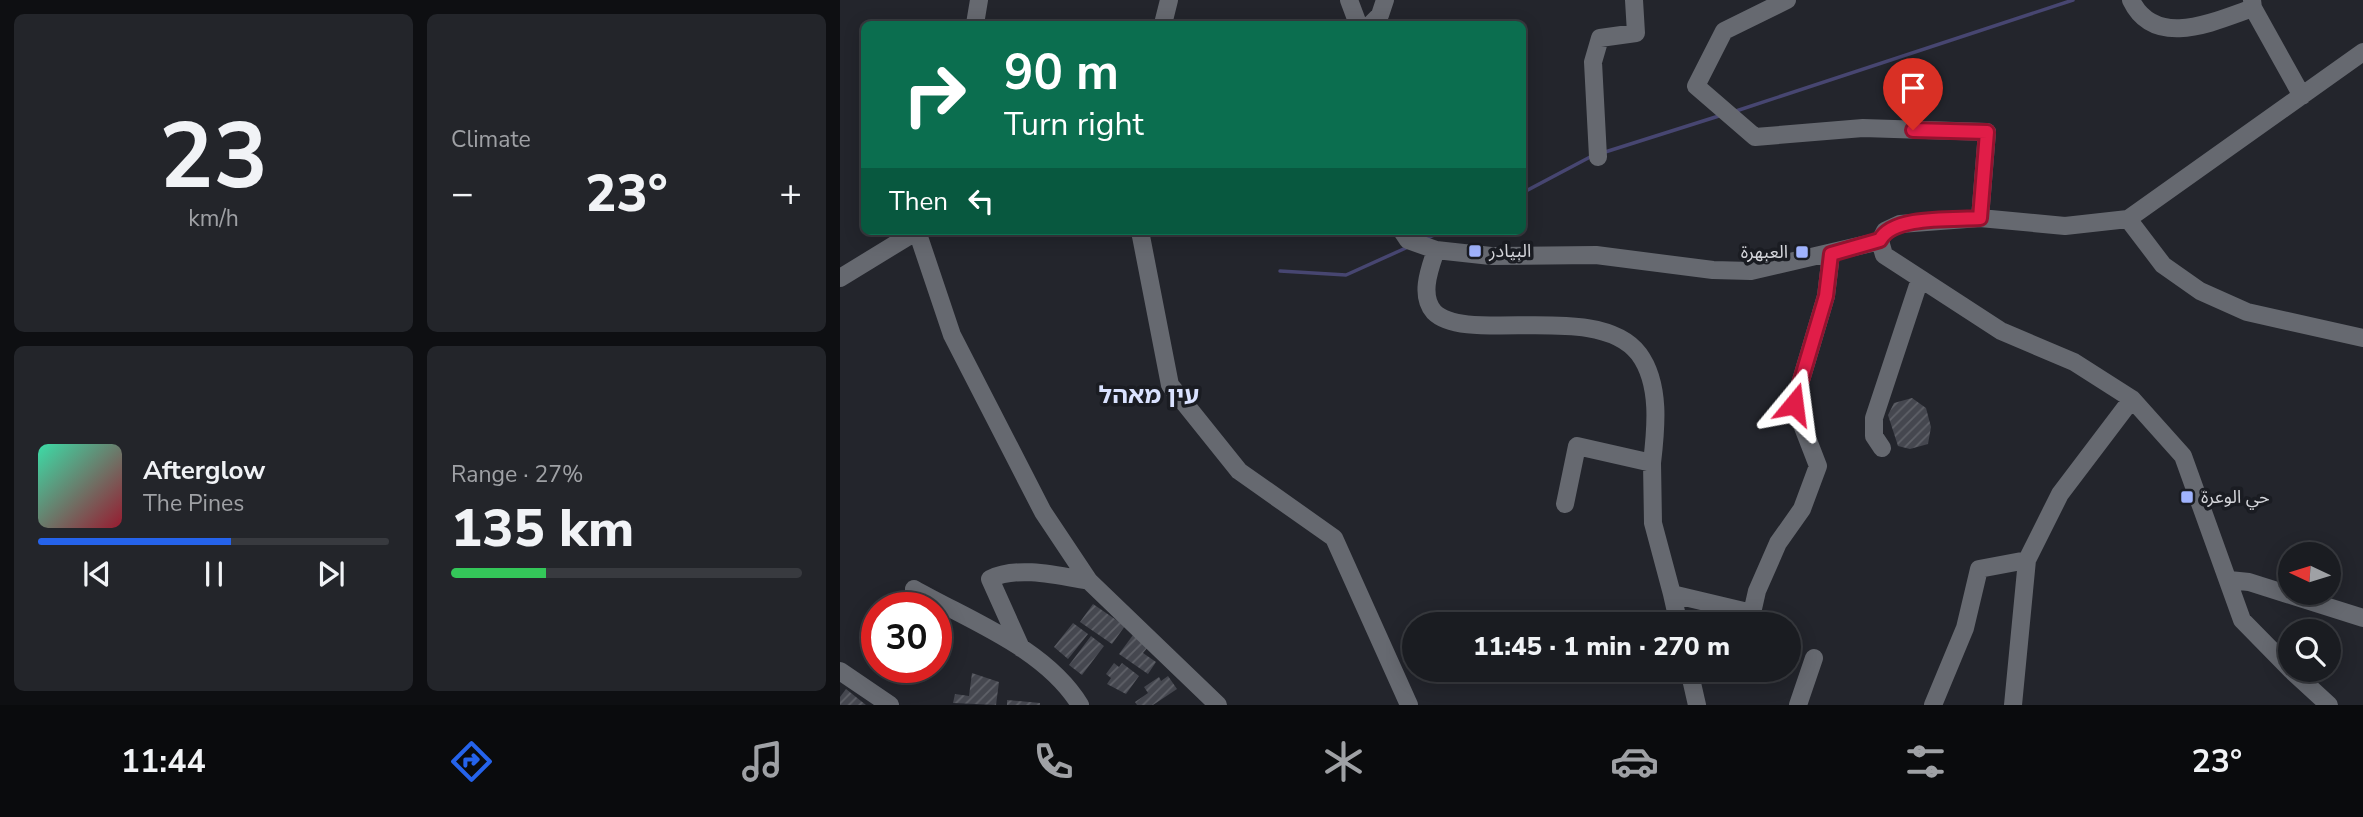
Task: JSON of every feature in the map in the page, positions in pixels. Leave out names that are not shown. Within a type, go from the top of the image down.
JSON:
[{"type":"street","points":[[976,21],[979,0]]},
{"type":"street","points":[[1164,21],[1169,0]]},
{"type":"street","points":[[1349,0],[1357,21]]},
{"type":"street","points":[[1374,21],[1380,15],[1385,0]]},
{"type":"street","points":[[1598,158],[1593,62],[1600,38],[1636,33],[1634,0]]},
{"type":"street","points":[[1787,0],[1724,31],[1696,86],[1755,137],[1863,128],[1987,132],[1980,218]]},
{"type":"street","points":[[2131,0],[2154,25],[2173,29],[2195,27],[2252,4],[2302,96]]},
{"type":"street","points":[[2278,657],[2242,620],[2183,456],[2132,399],[2074,362],[2001,331],[1884,255],[1880,240],[1885,231],[1900,223],[1980,218],[2065,226],[2128,219],[2363,52]]},
{"type":"street","points":[[2128,219],[2163,265],[2200,291],[2247,312],[2363,338]]},
{"type":"street","points":[[840,278],[910,235]]},
{"type":"street","points":[[918,235],[952,335],[1043,512],[1089,581],[1218,705]]},
{"type":"street","points":[[1141,235],[1170,385],[1239,471],[1334,538],[1403,702]]},
{"type":"street","points":[[1405,235],[1408,240],[1436,250],[1491,256],[1596,255],[1713,270],[1751,271],[1831,254],[1880,240]]},
{"type":"street","points":[[1436,250],[1429,271],[1428,302],[1435,313],[1447,319],[1475,324],[1569,326],[1611,333],[1627,342],[1639,354],[1651,377],[1656,428],[1652,464],[1653,523],[1676,612]]},
{"type":"street","points":[[1672,594],[1752,613],[1757,591],[1778,543],[1802,509],[1818,466],[1794,404],[1826,296],[1831,254]]},
{"type":"street","points":[[1882,448],[1874,436],[1874,418],[1920,279]]},
{"type":"street","points":[[2013,705],[2026,560],[2060,494],[2132,399]]},
{"type":"street","points":[[1565,504],[1577,446],[1652,464]]},
{"type":"street","points":[[1933,705],[1965,628],[1979,569],[2026,560]]},
{"type":"street","points":[[1021,648],[990,579],[999,574],[1048,574],[1089,581]]},
{"type":"street","points":[[2229,580],[2249,582],[2363,618]]},
{"type":"street","points":[[914,589],[1021,648],[1071,690],[1080,705]]},
{"type":"street","points":[[1798,705],[1814,658]]},
{"type":"street","points":[[840,671],[890,705]]},
{"type":"street","points":[[1692,682],[1697,705]]},
{"type":"street","points":[[2298,682],[2308,698],[2329,705]]},
{"type":"building","points":[[1912,398],[1926,408],[1931,427],[1928,444],[1910,449],[1898,446],[1888,415],[1894,403]]},
{"type":"building","points":[[1093,604],[1125,626],[1112,644],[1080,622]]},
{"type":"building","points":[[1073,623],[1088,634],[1068,659],[1054,647]]},
{"type":"building","points":[[1133,635],[1148,647],[1143,653],[1156,662],[1148,674],[1119,654]]},
{"type":"building","points":[[1091,636],[1104,646],[1082,675],[1069,665]]},
{"type":"building","points":[[1114,663],[1119,667],[1122,663],[1139,676],[1126,694],[1107,684],[1111,678],[1106,674]]},
{"type":"building","points":[[972,673],[999,682],[996,705],[953,703],[955,694],[969,696]]},
{"type":"building","points":[[1168,676],[1177,689],[1153,705],[1137,705],[1135,702],[1148,693],[1144,687],[1159,677],[1161,681]]},
{"type":"building","points":[[846,689],[866,705],[840,705],[840,697]]},
{"type":"building","points":[[1007,700],[1040,703],[1040,705],[1007,705]]},
{"type":"waterway","points":[[1736,111],[2073,0]]},
{"type":"waterway","points":[[1602,153],[1722,115]]},
{"type":"waterway","points":[[1526,191],[1592,156]]},
{"type":"waterway","points":[[1425,239],[1434,235]]},
{"type":"waterway","points":[[1280,271],[1346,275],[1408,247]]},
{"type":"place","name":"البيادر","points":[[1475,251]]},
{"type":"place","name":"العبهرة","points":[[1802,252]]},
{"type":"place","name":"حي الوعرة","points":[[2187,497]]},
{"type":"district","name":"עין מאהל","points":[[1149,395]]},
{"type":"route","points":[[1794,404],[1826,296],[1831,254],[1880,240],[1885,231],[1900,223],[1980,218],[1987,132],[1913,130]]}]
